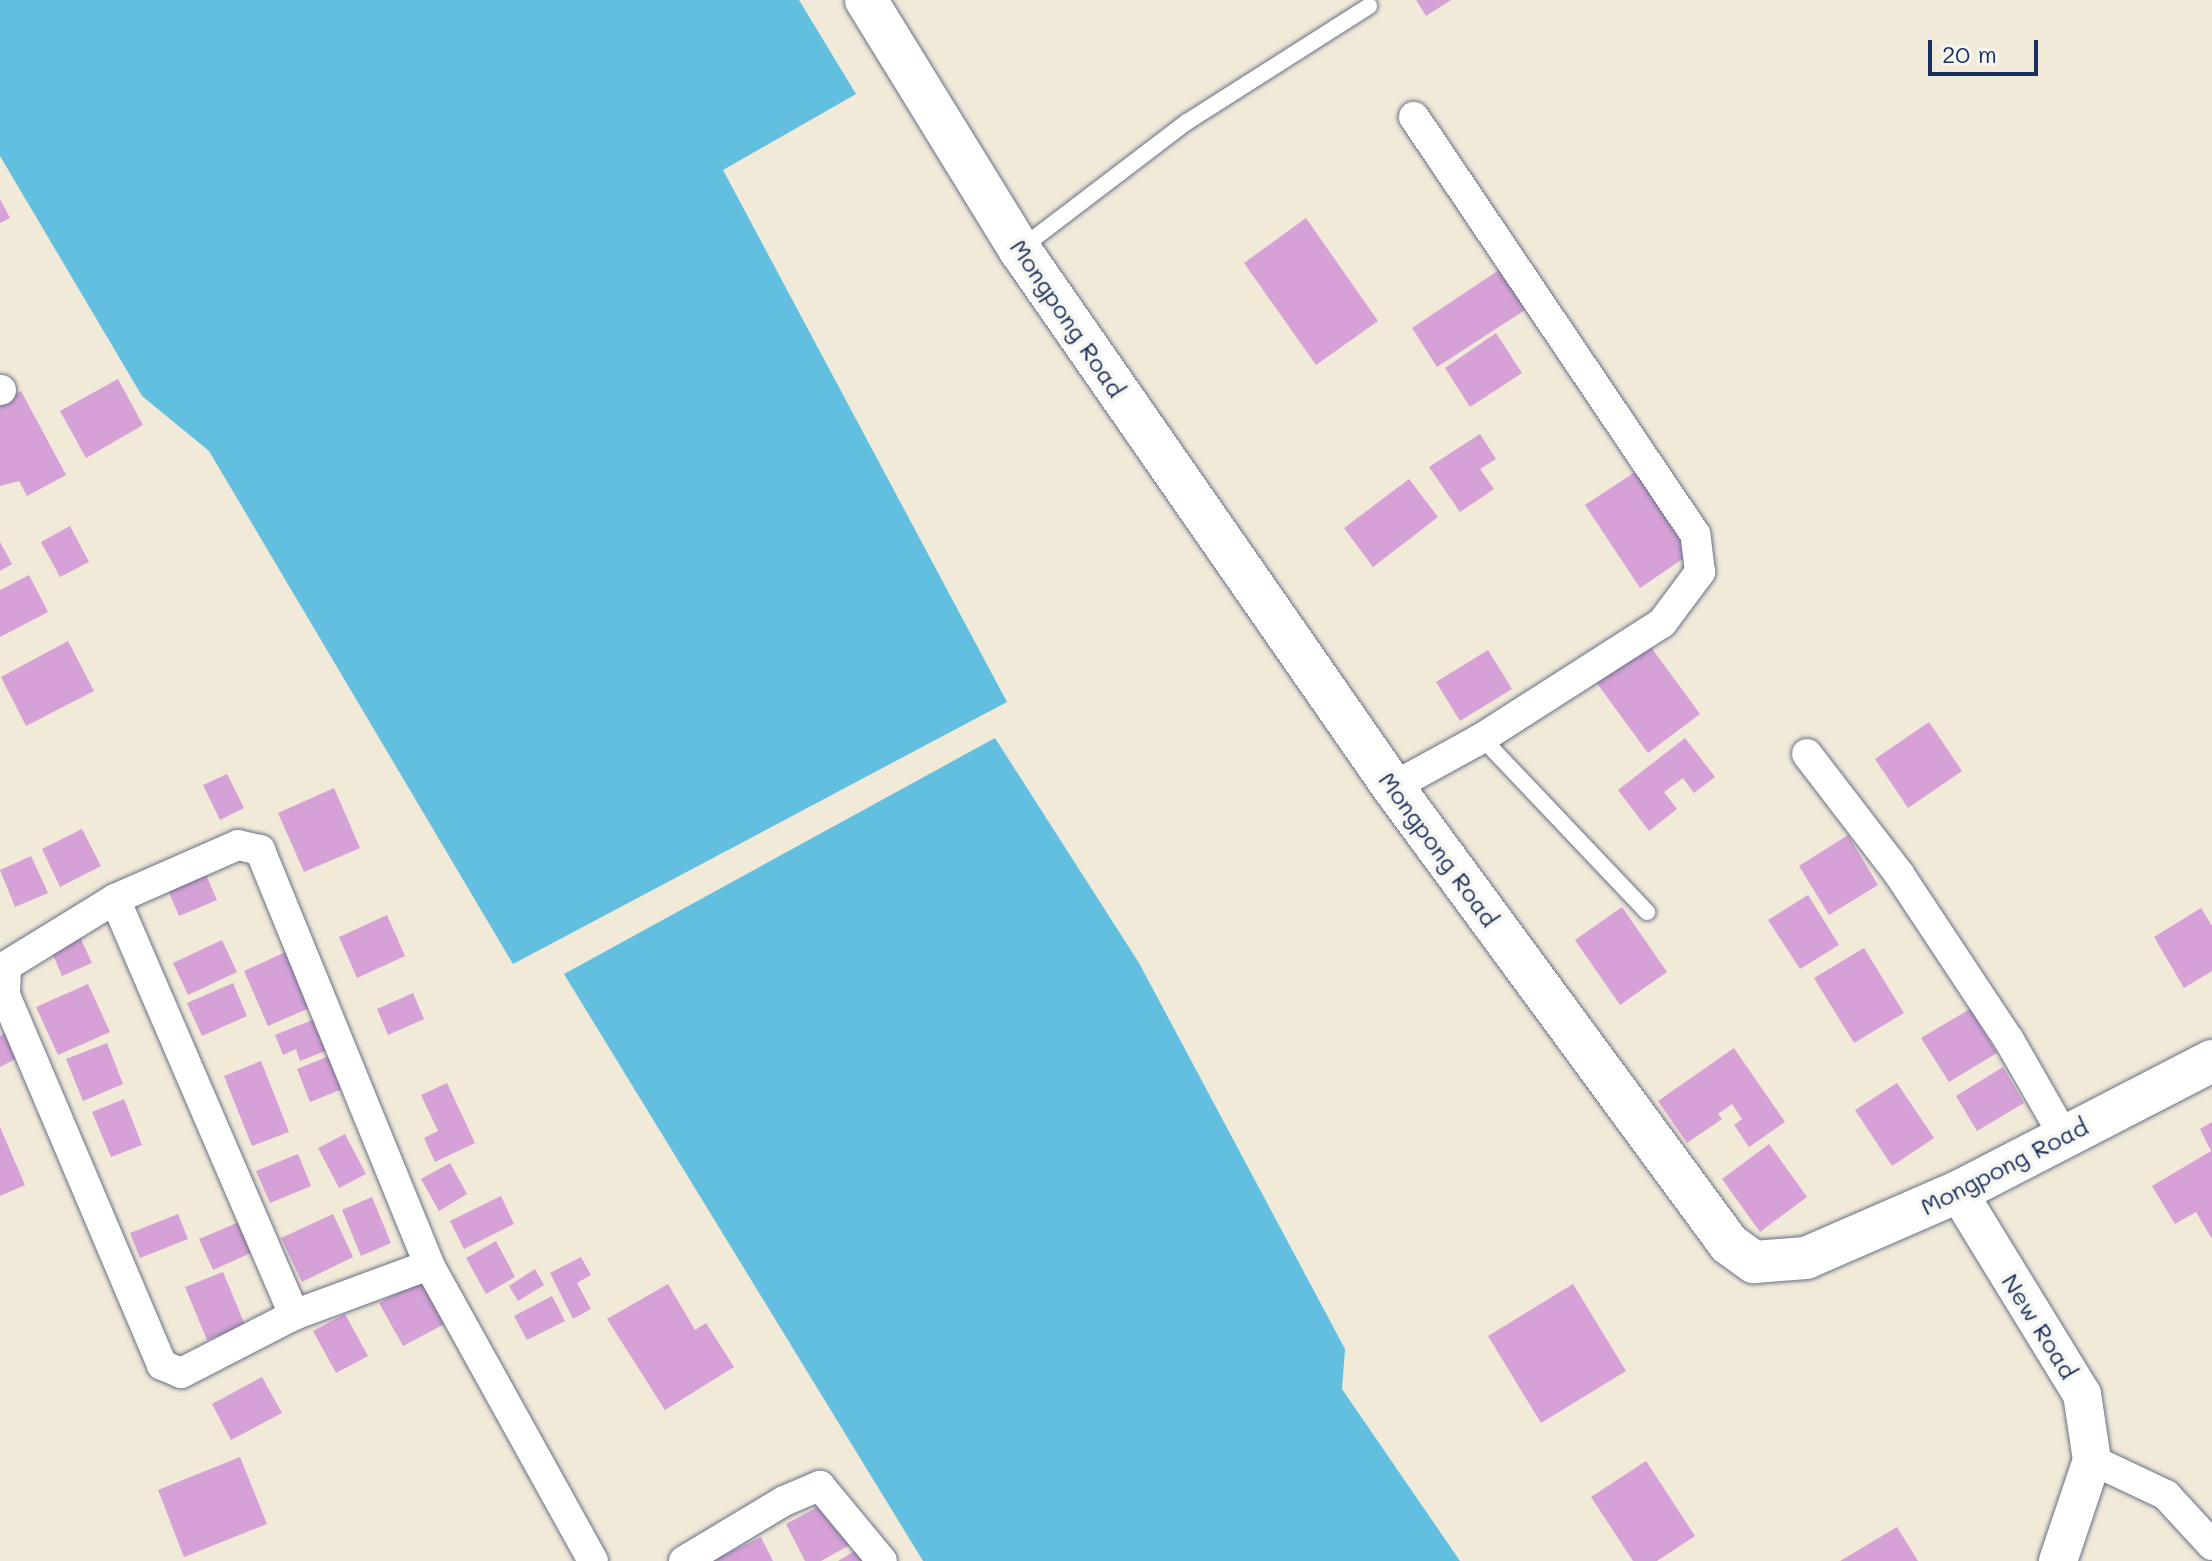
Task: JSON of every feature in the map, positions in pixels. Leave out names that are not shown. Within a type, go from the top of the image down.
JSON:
[{"type":"main road","name":"Mongpong Road","points":[[866,0],[1020,250],[1393,787],[1729,1244],[1754,1262],[1806,1258],[1958,1192],[2212,1061]]},
{"type":"street","points":[[1393,787],[1482,738],[1662,623],[1700,572],[1695,534],[1414,117]]},
{"type":"street","points":[[1807,754],[1899,874],[2009,1040],[2064,1136]]},
{"type":"street","points":[[429,1265],[294,1315],[181,1373],[162,1365],[5,995],[6,966],[115,899],[238,845],[260,850],[429,1265],[593,1561]]},
{"type":"street","points":[[115,899],[294,1315]]},
{"type":"street","name":"New Road","points":[[1958,1192],[2082,1394],[2092,1460],[2058,1561]]},
{"type":"street","points":[[2092,1460],[2166,1495],[2212,1545]]},
{"type":"street","points":[[684,1561],[784,1501],[820,1486],[882,1561]]},
{"type":"lane","points":[[1020,250],[1187,122],[1369,6]]},
{"type":"lane","points":[[1482,738],[1647,912]]},
{"type":"water","points":[[0,0],[799,0],[856,94],[723,170],[1007,702],[513,964],[209,451],[142,396],[0,156]]},
{"type":"water","points":[[995,738],[1139,963],[1345,1349],[1342,1389],[1460,1561],[923,1561],[564,974]]},
{"type":"building","points":[[1416,0],[1451,0],[1426,16]]},
{"type":"building","points":[[0,199],[10,218],[0,223]]},
{"type":"building","points":[[1306,218],[1378,321],[1316,365],[1244,263]]},
{"type":"building","points":[[1499,270],[1525,310],[1437,367],[1412,328]]},
{"type":"building","points":[[1496,333],[1522,373],[1470,407],[1445,368]]},
{"type":"building","points":[[118,379],[143,425],[86,458],[60,411]]},
{"type":"building","points":[[21,391],[66,475],[27,496],[19,481],[0,486],[0,402]]},
{"type":"building","points":[[1480,434],[1496,459],[1480,469],[1494,489],[1460,512],[1429,467]]},
{"type":"building","points":[[1635,472],[1690,554],[1640,588],[1585,505]]},
{"type":"building","points":[[1409,479],[1438,517],[1373,567],[1344,528]]},
{"type":"building","points":[[70,526],[89,562],[60,577],[41,542]]},
{"type":"building","points":[[0,542],[12,564],[0,571]]},
{"type":"building","points":[[29,575],[48,612],[0,637],[0,590]]},
{"type":"building","points":[[1645,639],[1700,714],[1648,753],[1593,678]]},
{"type":"building","points":[[68,641],[94,691],[26,726],[1,677]]},
{"type":"building","points":[[1488,650],[1512,689],[1460,721],[1436,682]]},
{"type":"building","points":[[1929,722],[1962,771],[1908,808],[1875,759]]},
{"type":"building","points":[[1685,738],[1715,777],[1694,793],[1683,778],[1664,792],[1677,809],[1649,831],[1618,790]]},
{"type":"building","points":[[227,774],[244,808],[220,820],[203,785]]},
{"type":"building","points":[[334,788],[360,848],[304,872],[278,813]]},
{"type":"building","points":[[82,829],[101,866],[60,887],[42,849]]},
{"type":"building","points":[[1848,835],[1878,885],[1829,915],[1799,866]]},
{"type":"building","points":[[31,856],[48,893],[15,907],[0,870]]},
{"type":"building","points":[[203,868],[217,900],[179,916],[165,883]]},
{"type":"building","points":[[1808,895],[1839,945],[1800,969],[1768,920]]},
{"type":"building","points":[[1622,907],[1667,972],[1620,1005],[1575,940]]},
{"type":"building","points":[[2201,908],[2212,926],[2212,971],[2184,988],[2154,937]]},
{"type":"building","points":[[387,915],[405,956],[357,978],[339,937]]},
{"type":"building","points":[[80,937],[92,963],[62,976],[51,950]]},
{"type":"building","points":[[222,940],[237,972],[188,995],[173,963]]},
{"type":"building","points":[[1864,948],[1904,1013],[1854,1043],[1814,978]]},
{"type":"building","points":[[290,950],[314,1006],[268,1026],[244,971]]},
{"type":"building","points":[[233,983],[247,1016],[202,1036],[187,1003]]},
{"type":"building","points":[[88,984],[110,1032],[58,1055],[36,1007]]},
{"type":"building","points":[[413,993],[424,1019],[388,1035],[377,1009]]},
{"type":"building","points":[[1970,1009],[1997,1053],[1949,1082],[1921,1038]]},
{"type":"building","points":[[317,1018],[330,1049],[300,1061],[296,1049],[283,1055],[275,1035]]},
{"type":"building","points":[[8,1032],[21,1056],[0,1067],[0,1036]]},
{"type":"building","points":[[107,1043],[123,1084],[83,1101],[66,1059]]},
{"type":"building","points":[[1734,1048],[1785,1122],[1749,1147],[1734,1125],[1742,1119],[1732,1104],[1718,1114],[1722,1119],[1687,1143],[1658,1101]]},
{"type":"building","points":[[329,1056],[342,1089],[310,1102],[297,1069]]},
{"type":"building","points":[[261,1061],[289,1132],[252,1146],[224,1076]]},
{"type":"building","points":[[2003,1067],[2024,1103],[1977,1131],[1956,1096]]},
{"type":"building","points":[[447,1083],[475,1143],[435,1162],[424,1138],[438,1131],[421,1095]]},
{"type":"building","points":[[1897,1083],[1934,1138],[1892,1166],[1855,1110]]},
{"type":"building","points":[[124,1099],[142,1145],[111,1157],[92,1112]]},
{"type":"building","points":[[2212,1122],[2212,1239],[2196,1212],[2175,1224],[2152,1186],[2211,1151],[2200,1129]]},
{"type":"building","points":[[0,1127],[25,1185],[0,1196]]},
{"type":"building","points":[[345,1134],[366,1174],[339,1188],[318,1148]]},
{"type":"building","points":[[1769,1144],[1807,1197],[1760,1232],[1722,1179]]},
{"type":"building","points":[[298,1154],[311,1186],[270,1203],[256,1171]]},
{"type":"building","points":[[450,1163],[467,1194],[439,1211],[421,1179]]},
{"type":"building","points":[[501,1196],[514,1224],[464,1249],[450,1221]]},
{"type":"building","points":[[372,1197],[391,1243],[361,1256],[342,1210]]},
{"type":"building","points":[[178,1214],[188,1239],[140,1258],[130,1233]]},
{"type":"building","points":[[333,1214],[353,1257],[302,1282],[281,1238]]},
{"type":"building","points":[[244,1220],[257,1250],[213,1270],[199,1239]]},
{"type":"building","points":[[496,1241],[515,1277],[486,1294],[466,1258]]},
{"type":"building","points":[[581,1257],[591,1275],[577,1283],[591,1309],[573,1319],[550,1273]]},
{"type":"building","points":[[535,1269],[544,1285],[518,1301],[509,1286]]},
{"type":"building","points":[[223,1272],[245,1325],[207,1340],[185,1287]]},
{"type":"building","points":[[428,1276],[452,1320],[403,1346],[379,1303]]},
{"type":"building","points":[[668,1284],[695,1330],[706,1323],[734,1367],[665,1410],[607,1319]]},
{"type":"building","points":[[1573,1284],[1626,1371],[1541,1423],[1488,1336]]},
{"type":"building","points":[[552,1296],[565,1321],[527,1340],[514,1316]]},
{"type":"building","points":[[345,1314],[368,1356],[336,1373],[313,1331]]},
{"type":"building","points":[[262,1377],[282,1413],[231,1440],[212,1404]]},
{"type":"building","points":[[240,1457],[267,1524],[184,1557],[158,1490]]},
{"type":"building","points":[[1646,1461],[1695,1536],[1657,1561],[1633,1561],[1591,1497]]},
{"type":"building","points":[[827,1502],[850,1545],[821,1561],[805,1561],[786,1524]]},
{"type":"building","points":[[1897,1527],[1918,1561],[1840,1561]]},
{"type":"building","points":[[761,1537],[773,1561],[711,1561]]},
{"type":"building","points":[[863,1546],[872,1561],[838,1561]]}]
